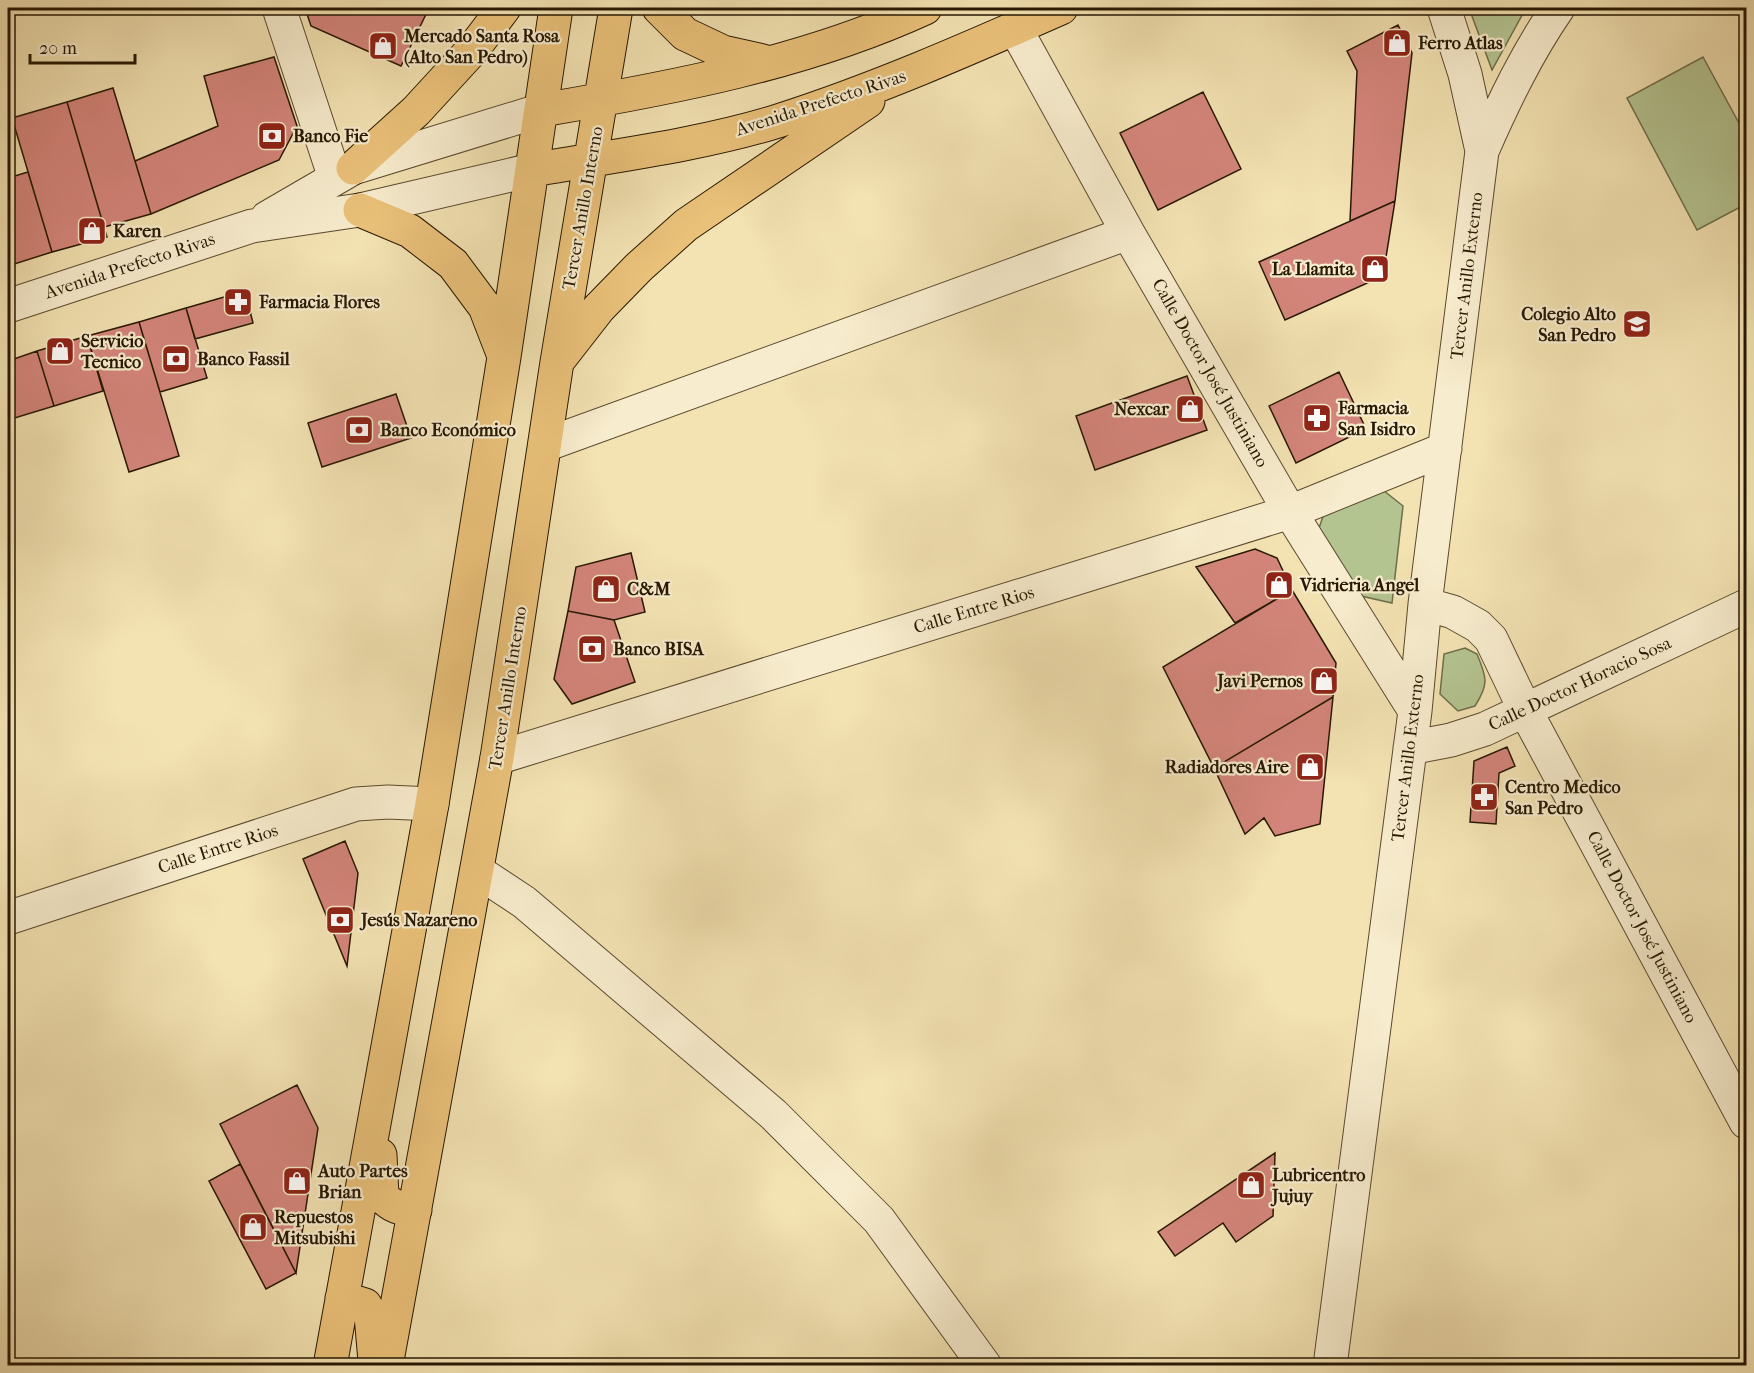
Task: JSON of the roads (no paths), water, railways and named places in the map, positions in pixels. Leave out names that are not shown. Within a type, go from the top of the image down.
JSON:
[{"type":"main road","points":[[344,173],[416,111],[473,48],[504,8]]},
{"type":"main road","points":[[330,1365],[432,804],[504,357],[556,8]]},
{"type":"main road","name":"Tercer Anillo Interno","points":[[386,1365],[497,758],[557,362],[616,8]]},
{"type":"main road","points":[[659,8],[685,34],[723,52],[770,63]]},
{"type":"main road","name":"Avenida Prefecto Rivas","points":[[542,110],[602,100],[770,63],[883,27],[925,8]]},
{"type":"main road","name":"Avenida Prefecto Rivas","points":[[532,170],[704,139],[776,122],[906,75],[1061,8]]},
{"type":"main road","points":[[557,362],[600,308],[639,267],[686,225],[906,75]]},
{"type":"main road","points":[[360,210],[410,231],[453,264],[485,307],[504,357]]},
{"type":"main road","points":[[378,1105],[382,1196],[389,1204],[400,1209],[415,1210]]},
{"type":"main road","points":[[342,1298],[365,1305],[371,1315],[375,1365]]},
{"type":"street","points":[[279,8],[344,173]]},
{"type":"street","name":"Tercer Anillo Externo","points":[[1444,8],[1465,74],[1482,151]]},
{"type":"street","name":"Tercer Anillo Externo","points":[[1330,1365],[1415,711],[1425,604],[1482,151],[1508,93],[1538,37],[1558,8]]},
{"type":"street","name":"Calle Doctor José Justiniano","points":[[1015,28],[1128,233],[1290,512],[1415,711]]},
{"type":"street","name":"Avenida Prefecto Rivas","points":[[252,226],[344,173],[542,110]]},
{"type":"street","name":"Avenida Prefecto Rivas","points":[[8,306],[252,226],[360,210],[532,170]]},
{"type":"street","points":[[545,445],[1128,233]]},
{"type":"street","name":"Calle Entre Rios","points":[[497,758],[1290,512],[1445,449]]},
{"type":"street","name":"Calle Doctor José Justiniano","points":[[1425,604],[1453,612],[1478,626],[1491,639],[1526,710],[1746,1122]]},
{"type":"street","name":"Calle Doctor Horacio Sosa","points":[[1410,748],[1451,740],[1485,729],[1746,606]]},
{"type":"street","name":"Calle Entre Rios","points":[[8,918],[356,804],[387,802],[432,804]]},
{"type":"street","points":[[477,872],[524,902],[772,1114],[879,1220],[985,1365]]},
{"type":"place","name":"Ferro Atlas","points":[[1397,43]]},
{"type":"place","name":"Mercado Santa Rosa (Alto San Pedro)","points":[[383,46]]},
{"type":"place","name":"Banco Fie","points":[[272,136]]},
{"type":"place","name":"Karen","points":[[92,231]]},
{"type":"place","name":"La Llamita","points":[[1375,269]]},
{"type":"place","name":"Farmacia Flores","points":[[238,302]]},
{"type":"place","name":"Colegio Alto San Pedro","points":[[1637,324]]},
{"type":"place","name":"Servicio Tecnico","points":[[60,351]]},
{"type":"place","name":"Banco Fassil","points":[[176,359]]},
{"type":"place","name":"Nexcar","points":[[1190,409]]},
{"type":"place","name":"Farmacia San Isidro","points":[[1317,418]]},
{"type":"place","name":"Banco Económico","points":[[359,430]]},
{"type":"place","name":"Vidrieria Angel","points":[[1279,585]]},
{"type":"place","name":"C&M","points":[[606,589]]},
{"type":"place","name":"Banco BISA","points":[[592,649]]},
{"type":"place","name":"Javi Pernos","points":[[1324,681]]},
{"type":"place","name":"Radiadores Aire","points":[[1310,767]]},
{"type":"place","name":"Centro Medico San Pedro","points":[[1484,797]]},
{"type":"place","name":"Jesús Nazareno","points":[[340,920]]},
{"type":"place","name":"Auto Partes Brian","points":[[297,1181]]},
{"type":"place","name":"Lubricentro Jujuy","points":[[1251,1185]]},
{"type":"place","name":"Repuestos Mitsubishi","points":[[253,1227]]}]
